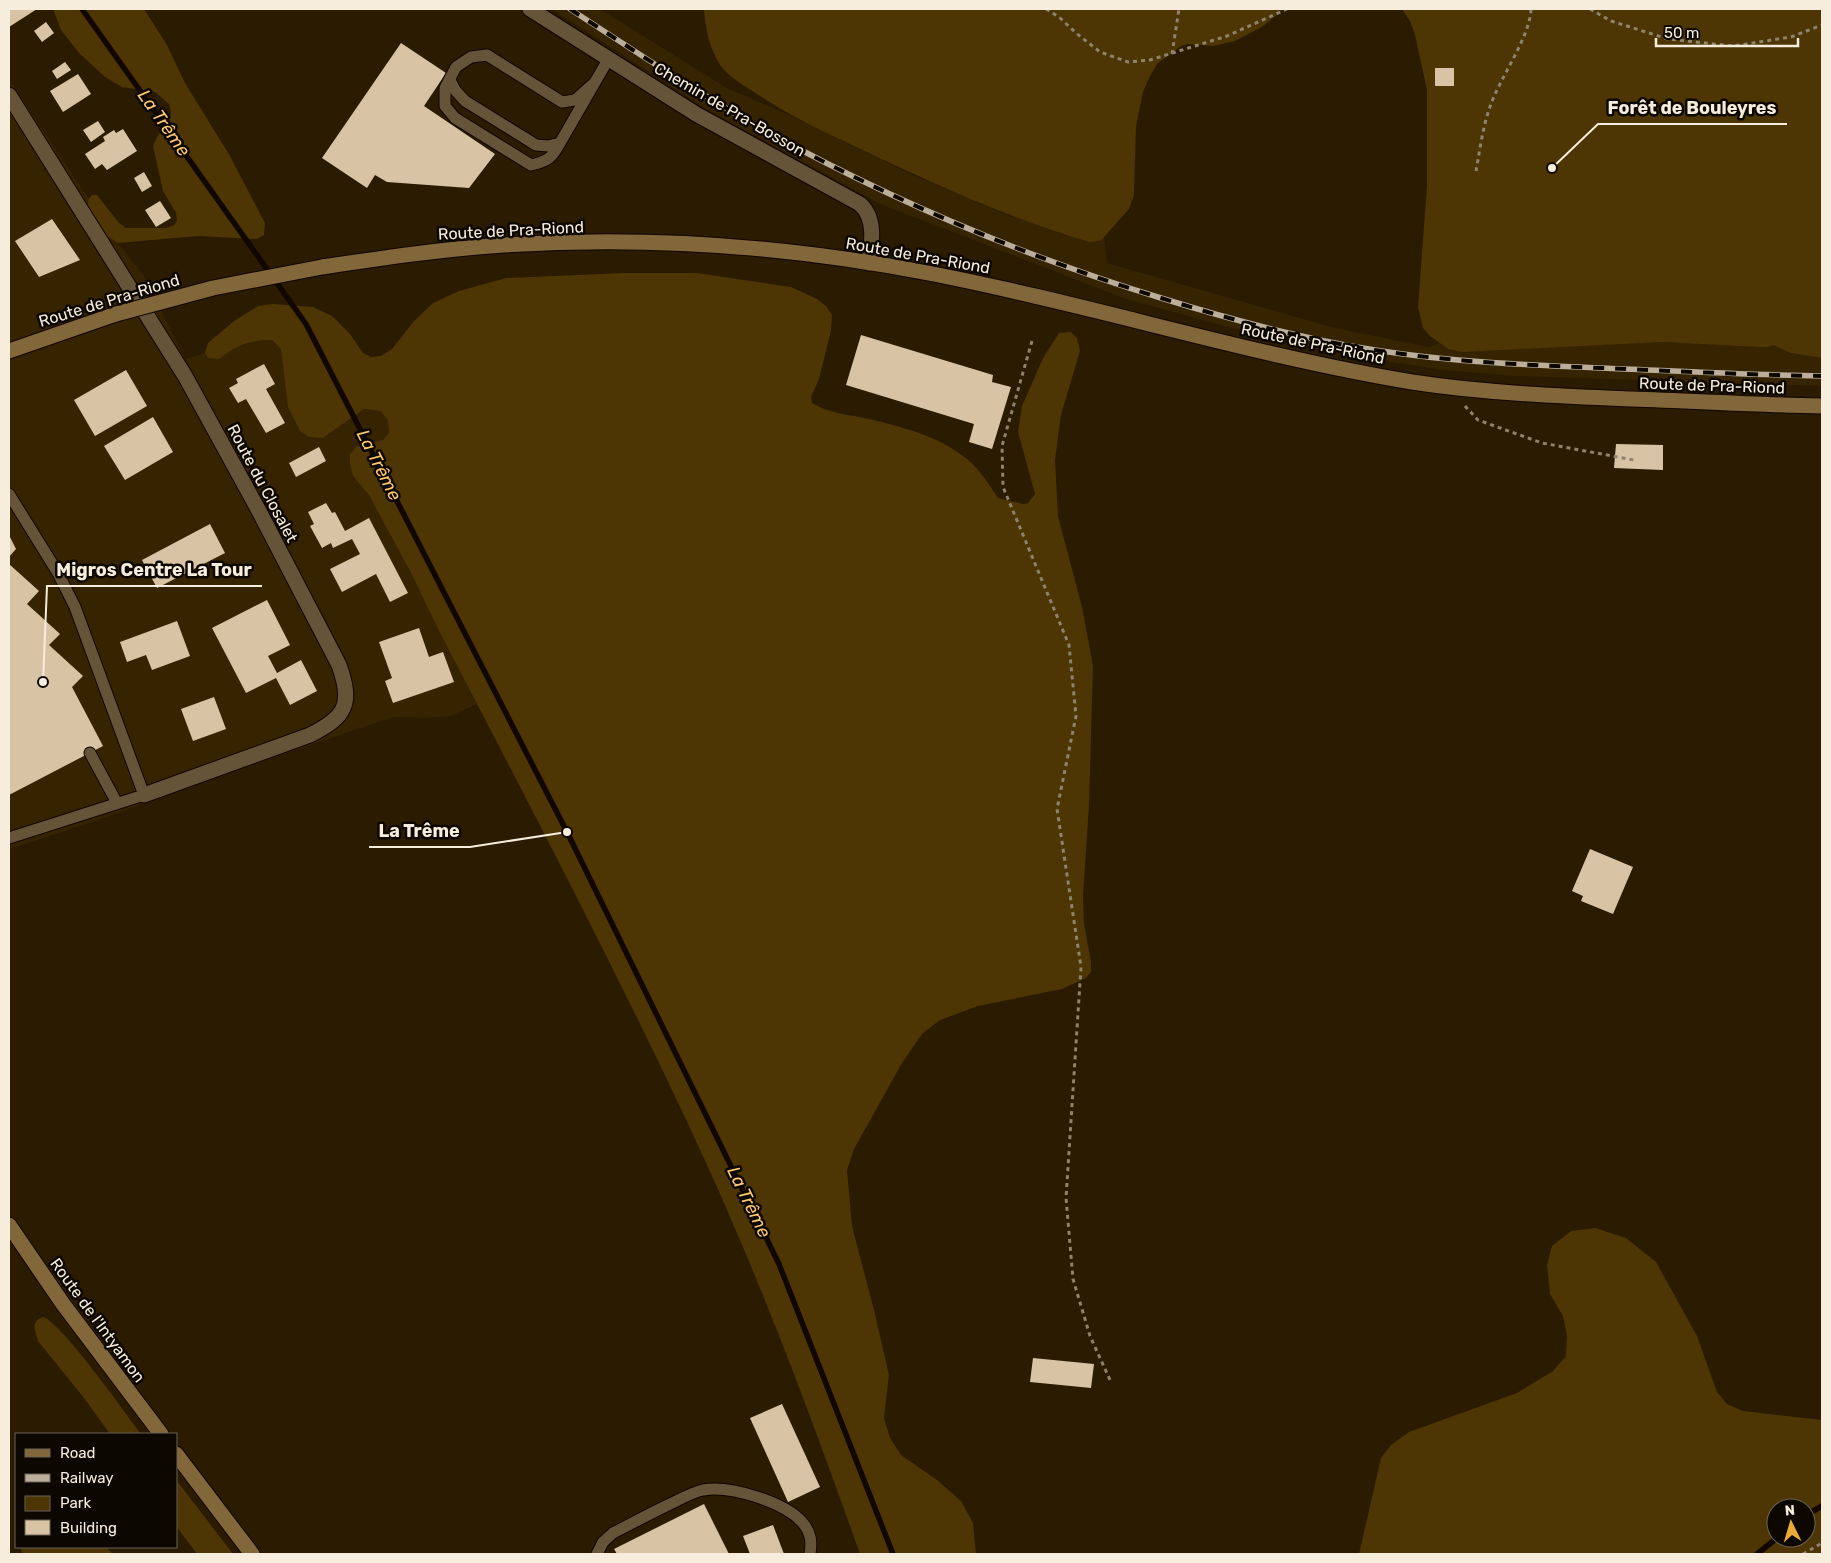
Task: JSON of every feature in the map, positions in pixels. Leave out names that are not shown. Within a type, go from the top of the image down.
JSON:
[{"type":"main road","name":"Route de Pra-Riond","points":[[9,351],[116,314],[213,288],[322,267],[470,248],[564,243],[679,243],[800,253],[986,284],[1195,335],[1414,382],[1562,396],[1822,406]]},
{"type":"main road","name":"Route de l'Intyamon","points":[[9,1225],[63,1304],[160,1433]]},
{"type":"main road","points":[[178,1457],[252,1554]]},
{"type":"street","name":"Chemin de Pra-Bosson","points":[[530,9],[696,114],[860,204],[868,211],[870,221],[869,263]]},
{"type":"street","name":"Route du Closalet","points":[[9,95],[185,376],[259,511],[339,665],[344,679],[346,702],[342,712],[325,728],[144,795]]},
{"type":"lane","points":[[593,84],[575,100],[562,102],[487,55],[470,57],[456,67],[445,88],[445,106],[454,118],[531,165],[545,162],[554,154],[609,58]]},
{"type":"lane","points":[[450,80],[455,90],[465,101],[536,145],[548,146],[560,143]]},
{"type":"lane","points":[[9,494],[58,573],[75,607],[144,795],[9,838]]},
{"type":"lane","points":[[90,753],[117,803]]},
{"type":"lane","points":[[597,1554],[603,1542],[613,1533],[686,1496],[703,1490],[718,1490],[744,1494],[771,1503],[793,1514],[804,1523],[810,1534],[812,1544],[810,1554]]},
{"type":"path","points":[[1046,9],[1059,17],[1076,34],[1100,52],[1128,62],[1150,60],[1227,36],[1287,9]]},
{"type":"path","points":[[1172,54],[1179,9]]},
{"type":"path","points":[[1476,171],[1486,118],[1491,103],[1527,28],[1531,9]]},
{"type":"path","points":[[1590,9],[1611,22],[1668,38],[1733,46],[1791,37],[1822,25]]},
{"type":"path","points":[[1032,341],[1002,446],[1003,487],[1069,645],[1076,716],[1057,809],[1081,967],[1066,1198],[1073,1280],[1090,1336],[1110,1380]]},
{"type":"path","points":[[1458,387],[1465,407],[1478,420],[1542,443],[1634,460]]},
{"type":"path","points":[[1803,1554],[1822,1543]]},
{"type":"shaded area","points":[[552,9],[600,9],[727,88],[787,114],[911,174],[1000,212],[1062,234],[1100,241],[1104,237],[1107,263],[1335,328],[1429,347],[1439,343],[1448,349],[1661,342],[1759,347],[1773,345],[1791,353],[1822,358],[1822,386],[1513,376],[1443,370],[1328,352],[1126,299],[880,204],[706,109]]},
{"type":"shaded area","points":[[9,79],[88,198],[107,236],[118,243],[144,276],[185,359],[205,353],[208,358],[219,358],[231,349],[255,340],[272,340],[281,349],[284,368],[323,438],[364,409],[381,411],[388,421],[389,433],[383,440],[356,447],[350,454],[353,476],[369,494],[477,704],[451,716],[424,718],[394,717],[9,849]]},
{"type":"green space","points":[[53,9],[144,9],[167,45],[185,83],[230,156],[265,223],[264,235],[257,239],[198,236],[118,243],[107,236],[88,206],[88,200],[92,195],[97,195],[119,223],[126,228],[166,228],[174,225],[177,221],[176,213],[163,191],[153,146],[169,120],[171,113],[169,104],[155,92],[122,87],[105,77],[79,53],[61,30]]},
{"type":"green space","points":[[704,9],[1284,9],[1262,27],[1235,41],[1213,46],[1188,44],[1181,46],[1157,64],[1143,92],[1136,126],[1134,195],[1129,209],[1100,241],[1089,242],[1056,232],[961,195],[826,133],[774,105],[736,80],[721,66],[709,39]]},
{"type":"green space","points":[[1402,9],[1822,9],[1822,358],[1791,353],[1773,345],[1759,347],[1661,342],[1463,352],[1448,349],[1430,336],[1423,328],[1418,307],[1427,186],[1427,90],[1415,35],[1410,21]]},
{"type":"green space","points":[[623,273],[697,273],[791,287],[817,299],[826,306],[832,315],[831,331],[819,379],[811,397],[812,403],[831,411],[918,432],[944,444],[971,463],[984,477],[998,498],[1023,504],[1028,503],[1035,494],[1018,432],[1022,406],[1043,358],[1059,333],[1071,332],[1077,338],[1080,351],[1061,415],[1055,460],[1058,516],[1082,607],[1093,666],[1089,805],[1083,896],[1084,924],[1091,972],[1086,978],[1062,989],[978,1006],[940,1020],[922,1034],[902,1063],[854,1149],[847,1170],[852,1226],[889,1375],[884,1418],[890,1438],[901,1455],[937,1480],[961,1501],[973,1523],[976,1554],[860,1554],[759,1285],[690,1128],[599,940],[439,631],[411,573],[369,495],[353,476],[350,454],[356,447],[383,440],[389,433],[388,421],[381,411],[364,409],[323,438],[309,437],[300,431],[288,407],[281,349],[272,340],[244,344],[231,350],[219,359],[208,358],[205,353],[208,343],[234,321],[258,306],[273,304],[313,307],[332,316],[350,334],[363,353],[371,357],[381,356],[392,349],[414,321],[433,303],[459,291],[506,278]]},
{"type":"green space","points":[[1595,1228],[1626,1238],[1656,1262],[1697,1336],[1717,1392],[1727,1404],[1743,1411],[1822,1420],[1822,1554],[1359,1554],[1381,1458],[1391,1445],[1409,1432],[1517,1393],[1553,1371],[1566,1356],[1567,1336],[1563,1316],[1550,1294],[1547,1265],[1552,1246],[1571,1231]]},
{"type":"green space","points":[[43,1317],[64,1335],[108,1389],[140,1433],[109,1433],[38,1341],[34,1326],[37,1320]]},
{"type":"green space","points":[[178,1483],[233,1554],[197,1554],[178,1529]]},
{"type":"green space","points":[[21,1548],[107,1548],[113,1554],[22,1554]]},
{"type":"building","points":[[9,9],[37,9],[9,27]]},
{"type":"building","points":[[46,22],[54,33],[42,42],[34,31]]},
{"type":"building","points":[[401,43],[446,73],[424,106],[495,154],[469,188],[387,182],[375,175],[367,188],[322,158]]},
{"type":"building","points":[[65,62],[71,70],[57,79],[52,71]]},
{"type":"building","points":[[1435,68],[1454,68],[1454,86],[1435,86]]},
{"type":"building","points":[[78,74],[91,94],[63,112],[50,91]]},
{"type":"building","points":[[98,121],[105,132],[91,142],[83,130]]},
{"type":"building","points":[[123,129],[137,151],[107,170],[102,164],[95,169],[85,154],[105,141],[103,137],[114,130],[116,133]]},
{"type":"building","points":[[144,172],[152,186],[142,192],[134,178]]},
{"type":"building","points":[[160,201],[171,218],[156,227],[145,210]]},
{"type":"building","points":[[52,219],[80,260],[39,277],[15,241]]},
{"type":"building","points":[[861,335],[993,375],[992,382],[1011,387],[992,449],[969,442],[974,424],[846,385]]},
{"type":"building","points":[[264,364],[275,384],[266,389],[285,423],[266,433],[246,399],[238,403],[229,388],[238,383],[236,379]]},
{"type":"building","points":[[126,370],[147,406],[95,436],[74,400]]},
{"type":"building","points":[[153,417],[173,452],[125,480],[104,446]]},
{"type":"building","points":[[1616,444],[1663,445],[1663,470],[1614,468]]},
{"type":"building","points":[[319,447],[326,461],[296,477],[289,463]]},
{"type":"building","points":[[326,503],[332,513],[335,512],[345,531],[369,518],[408,593],[390,602],[376,574],[342,592],[330,569],[360,554],[352,539],[333,548],[331,543],[322,548],[310,526],[314,524],[308,512]]},
{"type":"building","points":[[210,524],[225,553],[157,588],[142,560]]},
{"type":"building","points":[[9,535],[16,549],[9,557]]},
{"type":"building","points":[[9,564],[39,591],[27,604],[60,634],[49,645],[83,676],[72,687],[103,746],[9,795]]},
{"type":"building","points":[[267,600],[290,645],[268,656],[277,673],[301,660],[317,691],[290,705],[276,678],[246,693],[212,628]]},
{"type":"building","points":[[177,621],[190,656],[152,670],[146,655],[127,662],[120,642]]},
{"type":"building","points":[[419,628],[429,657],[443,652],[454,682],[393,703],[385,681],[392,678],[379,642]]},
{"type":"building","points":[[214,697],[226,729],[193,741],[181,709]]},
{"type":"building","points":[[1590,849],[1633,867],[1613,914],[1581,901],[1583,896],[1572,891]]},
{"type":"building","points":[[1033,1358],[1094,1364],[1091,1388],[1030,1382]]},
{"type":"building","points":[[782,1404],[820,1487],[788,1502],[750,1418]]},
{"type":"building","points":[[704,1504],[729,1554],[617,1554],[614,1549]]},
{"type":"building","points":[[773,1525],[784,1554],[750,1554],[743,1536]]},
{"type":"waterway","name":"La Trême","points":[[82,9],[306,324],[567,832],[779,1264],[893,1554]]},
{"type":"waterway","name":"La Trême","points":[[1816,1509],[1822,1506]]},
{"type":"waterway","name":"La Trême","points":[[1757,1554],[1766,1547]]},
{"type":"railway","points":[[570,9],[737,115],[810,155],[859,179],[1008,245],[1109,282],[1188,306],[1268,328],[1321,340],[1403,354],[1545,366],[1822,376]]},
{"type":"place","name":"Forêt de Bouleyres","points":[[1552,168]]},
{"type":"place","name":"Migros Centre La Tour","points":[[43,682]]},
{"type":"place","name":"La Trême","points":[[567,832]]}]
